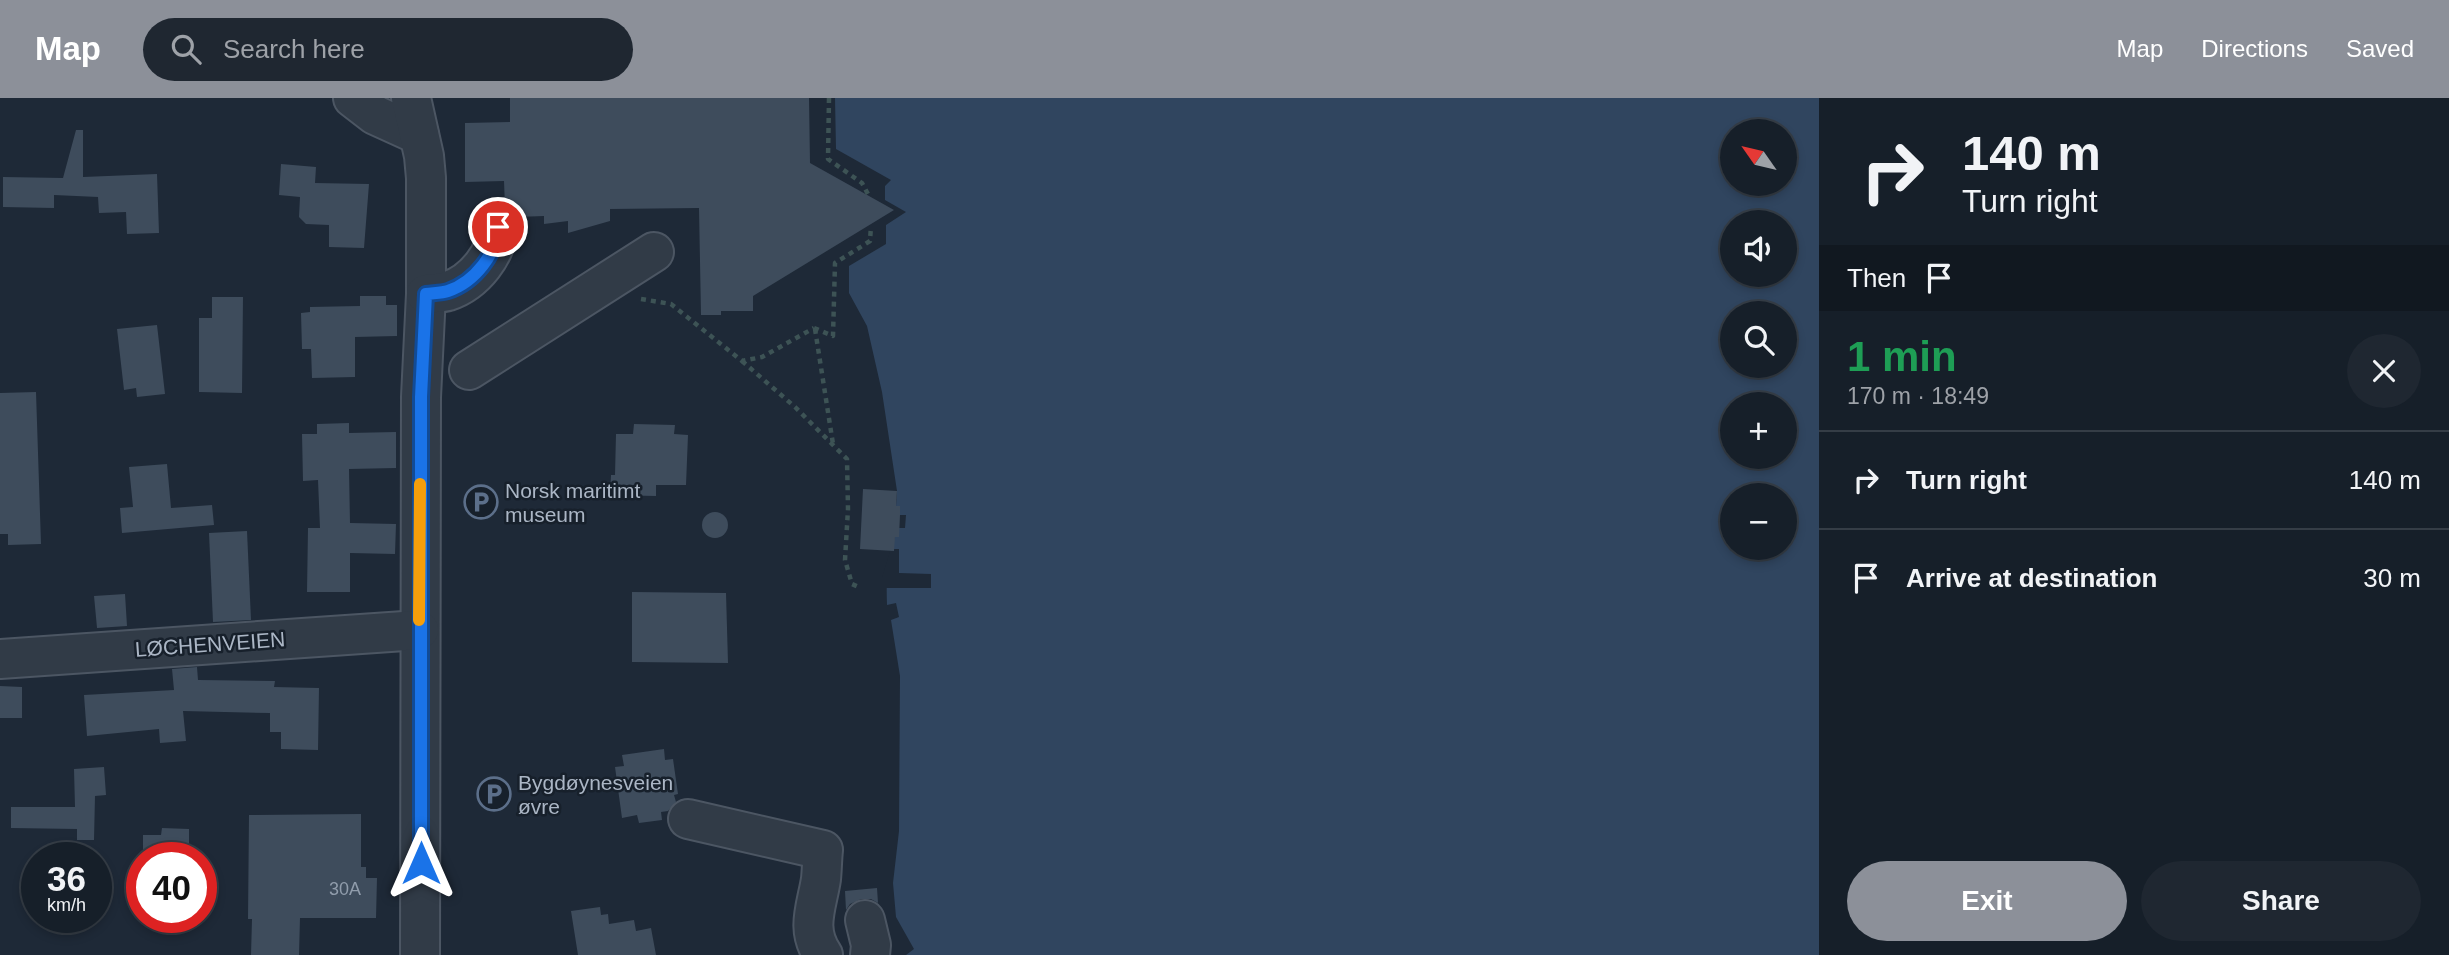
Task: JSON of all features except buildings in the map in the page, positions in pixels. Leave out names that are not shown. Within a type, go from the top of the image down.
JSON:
[{"type":"street","points":[[411,98],[426,178],[419,630],[420,955]]},
{"type":"street","points":[[367,104],[419,135]]},
{"type":"street","points":[[426,294],[449,291],[476,272],[493,251],[498,227]]},
{"type":"street","points":[[469,370],[654,252]]},
{"type":"street","name":"LØCHENVEIEN","points":[[0,659],[419,630]]},
{"type":"street","points":[[688,819],[823,850],[813,921],[814,936],[823,955]]},
{"type":"path","points":[[829,98],[828,159],[862,183],[869,196]]},
{"type":"path","points":[[814,328],[833,336],[835,263],[870,242],[871,226]]},
{"type":"path","points":[[610,280],[634,298],[671,304],[742,361],[846,459],[848,509],[845,561],[852,584],[861,588]]},
{"type":"path","points":[[742,361],[762,357],[814,328]]},
{"type":"path","points":[[814,328],[833,444]]},
{"type":"water","points":[[835,98],[1819,98],[1819,955],[906,955],[914,949],[896,917],[893,883],[899,831],[900,676],[891,620],[899,617],[896,603],[887,605],[887,595],[892,546],[899,528],[905,528],[906,515],[899,515],[900,506],[896,506],[897,491],[882,392],[867,326],[849,293],[849,266],[886,244],[886,225],[906,212],[885,200],[885,186],[891,180],[836,149]]},
{"type":"pier","points":[[899,549],[899,573],[931,574],[931,588],[882,588],[882,578],[890,551]]},
{"type":"slow traffic","points":[[419,620],[420,484]]},
{"type":"place","name":"Norsk maritimt museum","points":[[481,502]]},
{"type":"place","name":"Bygdøynesveien øvre","points":[[494,794]]},
{"type":"route","points":[[421,863],[421,397],[426,294],[449,291],[476,272],[493,251],[498,240],[498,227]]}]
